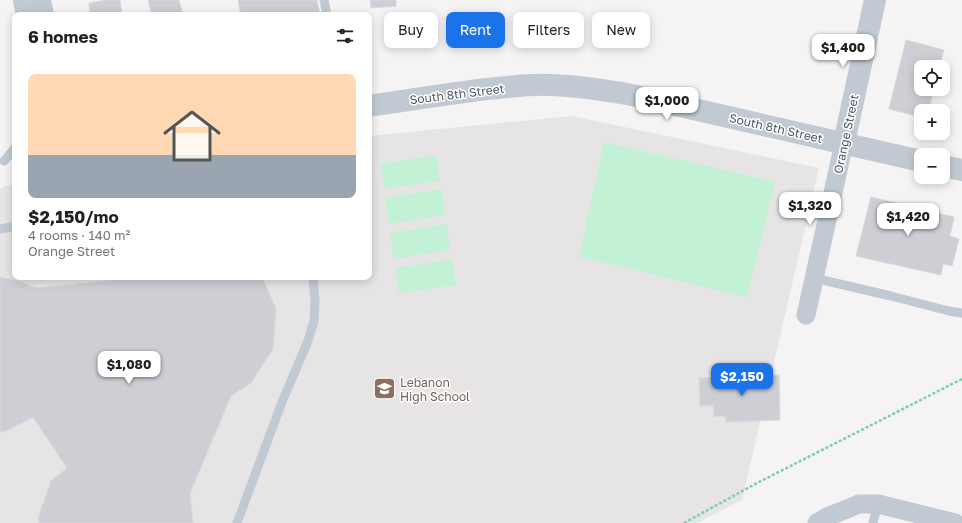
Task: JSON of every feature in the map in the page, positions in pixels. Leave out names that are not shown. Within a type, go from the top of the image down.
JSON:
[{"type":"street","points":[[24,0],[26,12]]},
{"type":"street","points":[[40,0],[42,12]]},
{"type":"street","name":"Orange Street","points":[[806,315],[875,0]]},
{"type":"street","name":"South 8th Street","points":[[372,106],[510,87],[549,85],[574,86],[632,96],[914,159]]},
{"type":"street","points":[[950,167],[962,170]]},
{"type":"street","points":[[817,523],[827,517],[859,504],[878,504],[955,523]]},
{"type":"lane","points":[[324,0],[326,12]]},
{"type":"lane","points":[[2,162],[12,151]]},
{"type":"lane","points":[[2,162],[12,159]]},
{"type":"lane","points":[[0,229],[12,227]]},
{"type":"lane","points":[[814,278],[962,313]]},
{"type":"lane","points":[[237,523],[282,402],[308,341],[314,321],[315,301],[313,280]]},
{"type":"lane","points":[[873,523],[878,504]]},
{"type":"path","points":[[684,523],[757,483],[962,379]]},
{"type":"shaded area","name":"Lebanon High School","points":[[572,116],[819,168],[742,500],[697,523],[0,523],[0,189],[12,185],[12,280],[372,280],[372,136]]},
{"type":"green space","points":[[604,142],[775,182],[747,297],[579,257]]},
{"type":"green space","points":[[437,155],[440,181],[384,189],[380,164]]},
{"type":"green space","points":[[442,189],[445,215],[389,224],[385,198]]},
{"type":"green space","points":[[447,224],[450,250],[394,259],[390,233]]},
{"type":"green space","points":[[452,259],[456,285],[399,293],[395,268]]},
{"type":"building","points":[[106,0],[120,0],[122,12],[90,12],[89,3]]},
{"type":"building","points":[[148,0],[179,0],[182,12],[151,12]]},
{"type":"building","points":[[238,0],[317,0],[319,12],[240,12]]},
{"type":"building","points":[[370,0],[396,0],[396,6],[371,8]]},
{"type":"building","points":[[906,40],[944,50],[941,60],[914,60],[914,96],[932,96],[930,104],[914,104],[914,115],[889,109]]},
{"type":"building","points":[[871,197],[954,217],[950,236],[959,239],[952,266],[943,264],[941,275],[856,256]]},
{"type":"building","points":[[0,277],[21,282],[36,288],[114,280],[263,280],[276,309],[273,349],[251,383],[231,396],[190,493],[193,523],[39,523],[38,518],[51,481],[67,468],[33,417],[6,431],[0,432]]},
{"type":"building","points":[[779,375],[780,420],[726,422],[725,416],[714,417],[713,405],[700,406],[699,378]]},
{"type":"place","name":"Lebanon High School","points":[[384,389]]}]
